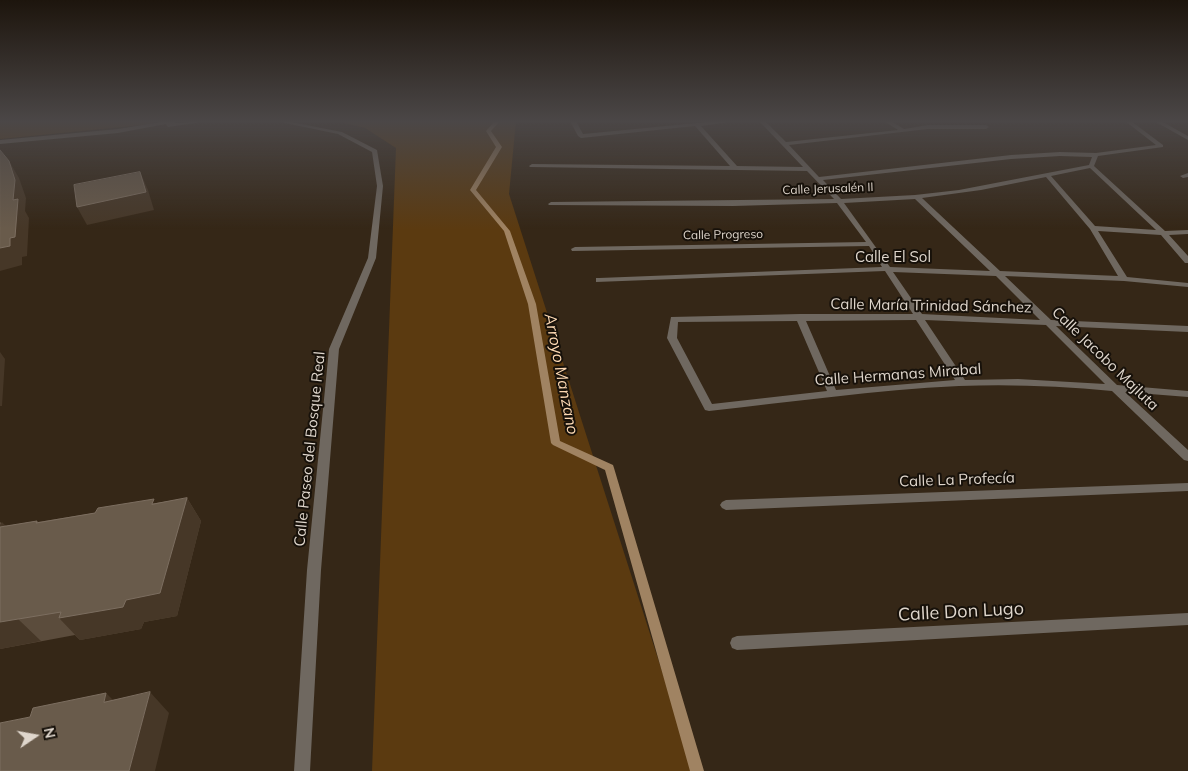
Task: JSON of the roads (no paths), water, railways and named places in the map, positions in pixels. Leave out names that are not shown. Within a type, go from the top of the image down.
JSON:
[{"type":"street","name":"Calle Paseo del Bosque Real","points":[[302,771],[314,570],[334,349],[372,258],[380,186],[376,157]]},
{"type":"street","points":[[726,157],[735,168]]},
{"type":"street","points":[[798,157],[839,201],[871,244],[962,383]]},
{"type":"street","points":[[818,179],[1023,157]]},
{"type":"street","points":[[1095,157],[1091,166],[1163,233],[1188,261]]},
{"type":"street","points":[[532,166],[808,168]]},
{"type":"street","name":"Calle Jerusalén II","points":[[551,204],[839,201],[917,197],[965,191],[1091,166]]},
{"type":"street","points":[[1047,175],[1093,228],[1124,279]]},
{"type":"street","name":"Calle Jacobo Majluta","points":[[917,197],[999,273],[1112,386],[1188,457]]},
{"type":"street","points":[[1093,228],[1163,233],[1188,232]]},
{"type":"street","name":"Calle Progreso","points":[[575,249],[871,244]]},
{"type":"street","name":"Calle El Sol","points":[[599,280],[888,269],[1124,279],[1188,285]]},
{"type":"street","points":[[800,317],[833,394]]},
{"type":"street","name":"Calle María Trinidad Sánchez","points":[[674,319],[919,317],[1188,329]]},
{"type":"street","name":"Calle Hermanas Mirabal","points":[[674,319],[672,338],[709,408],[833,394],[962,383],[1112,386],[1188,394]]},
{"type":"street","name":"Calle La Profecía","points":[[726,505],[1188,487]]},
{"type":"street","name":"Calle Don Lugo","points":[[737,643],[1188,619]]},
{"type":"waterway","name":"Arroyo Manzano","points":[[493,157],[473,190],[507,231],[532,304],[556,443],[609,468],[697,771]]}]
